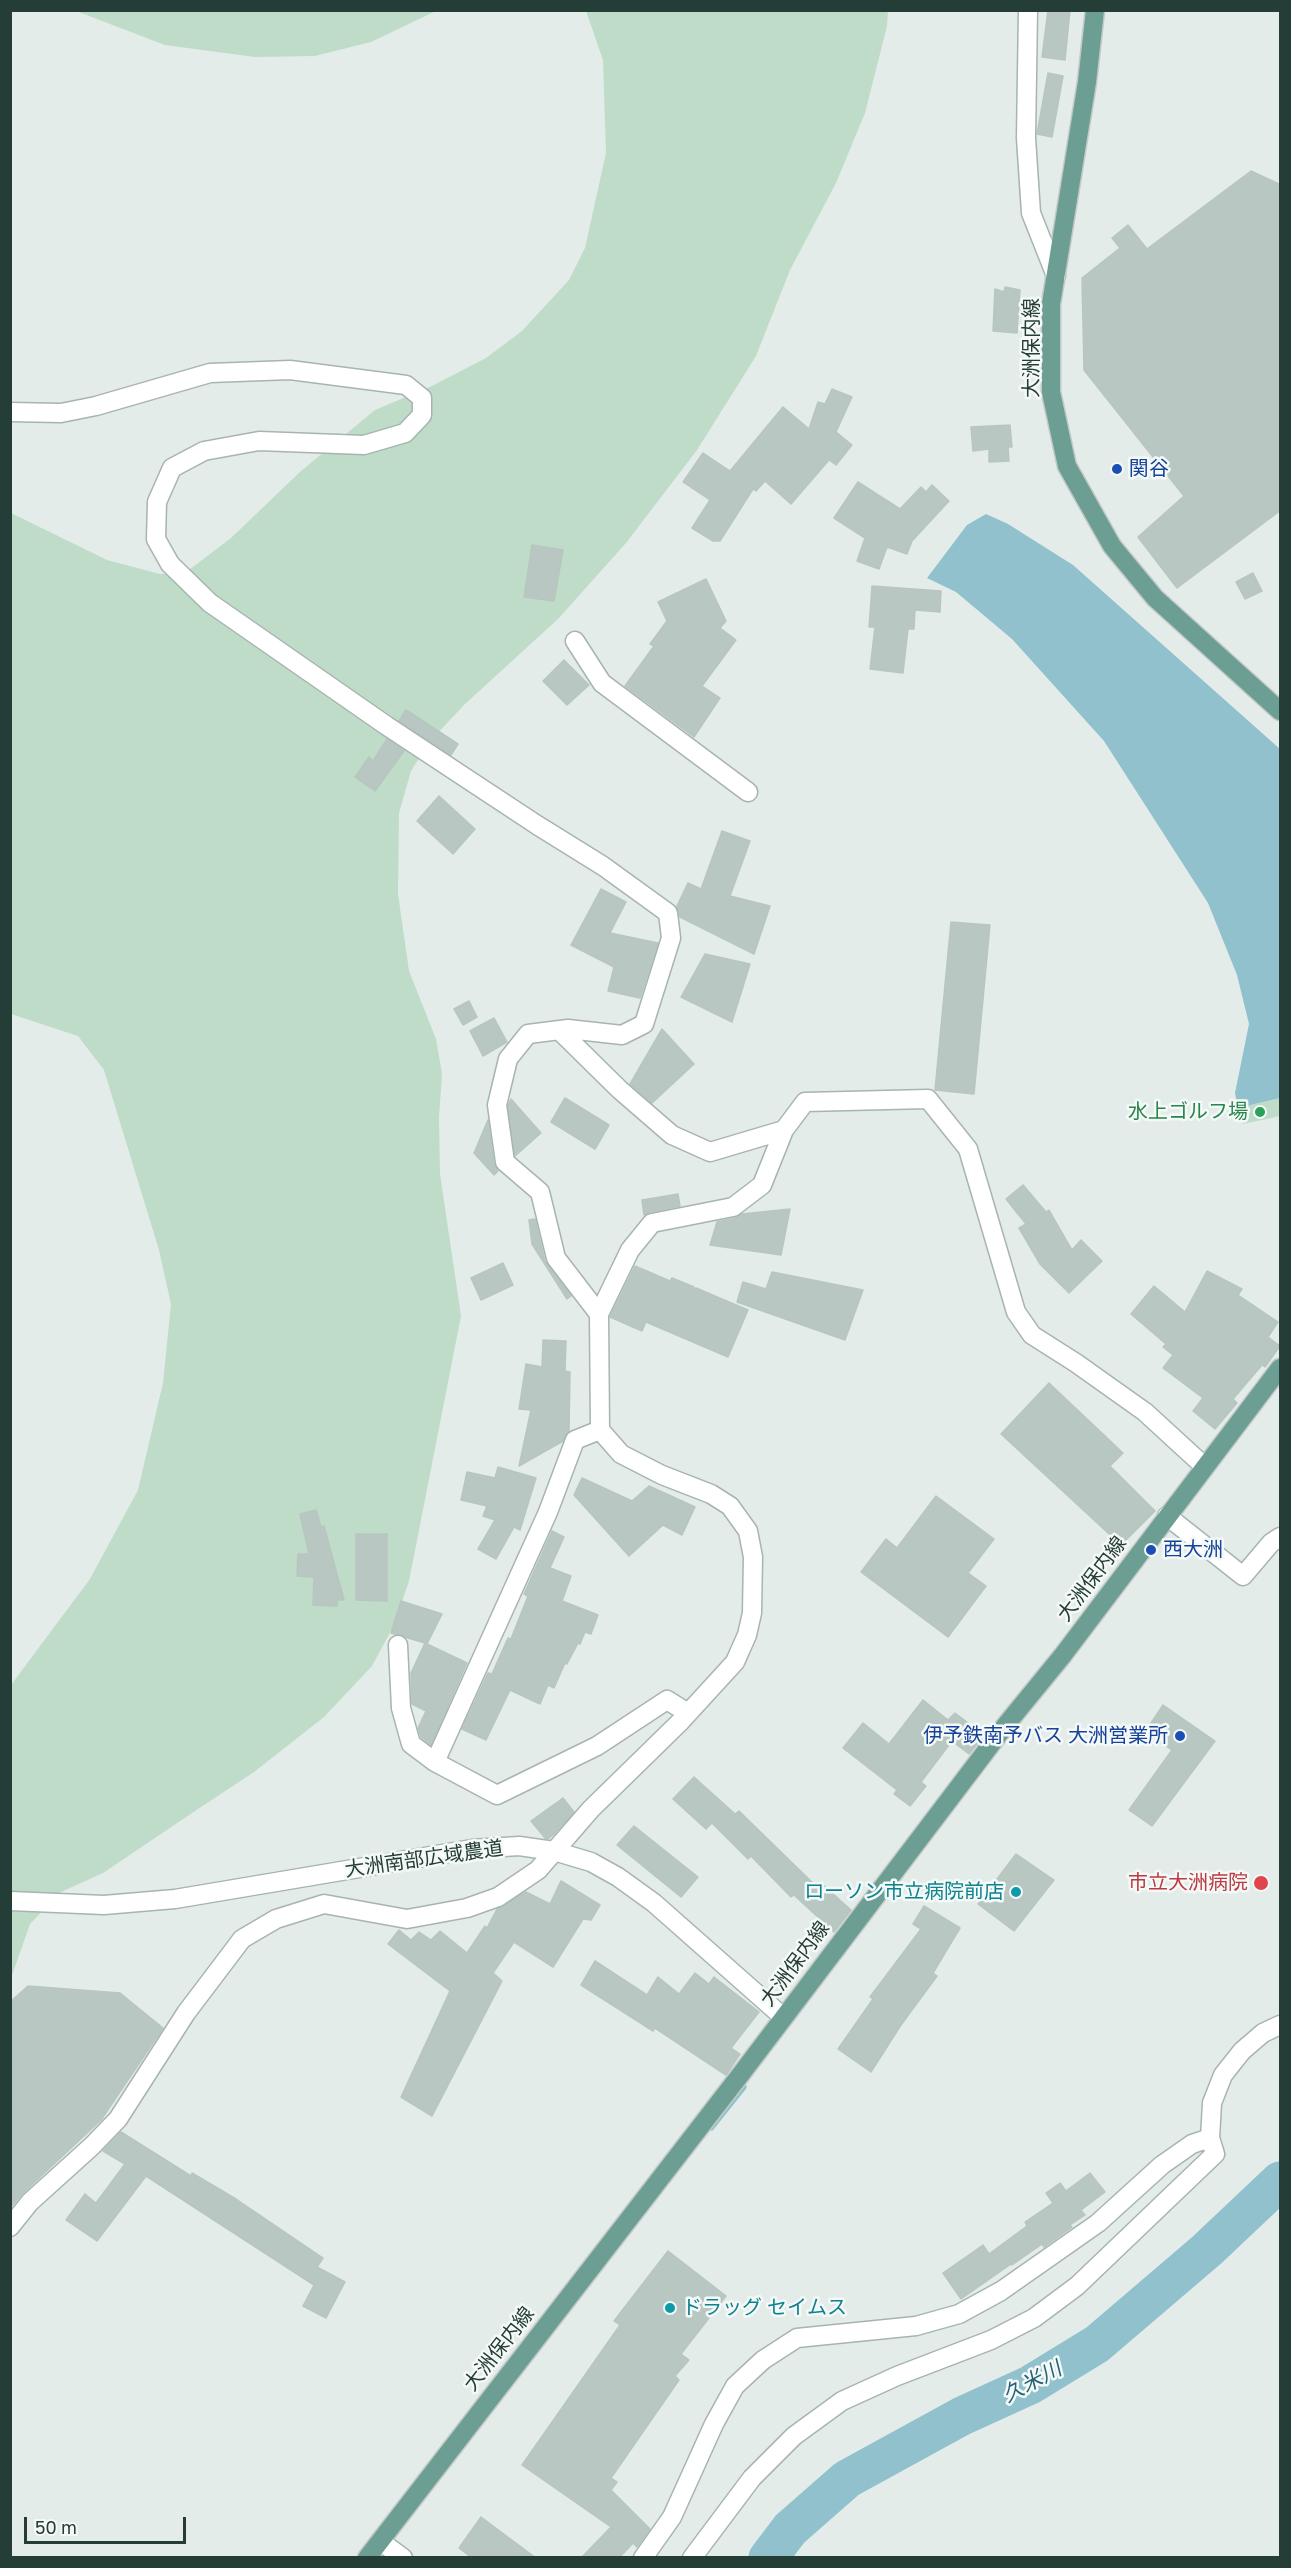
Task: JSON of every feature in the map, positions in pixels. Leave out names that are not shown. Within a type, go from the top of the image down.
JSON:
[{"type":"main road","name":"大洲保内線","points":[[1095,10],[1087,82],[1051,304],[1052,392],[1067,466],[1112,546],[1155,598],[1281,711]]},
{"type":"main road","name":"大洲保内線","points":[[367,2558],[1281,1368]]},
{"type":"street","points":[[1028,10],[1026,138],[1031,213],[1056,276]]},
{"type":"street","points":[[10,412],[61,413],[96,406],[210,373],[290,370],[406,385],[422,398],[422,415],[405,433],[364,445],[260,441],[204,451],[172,468],[157,502],[156,539],[170,564],[210,603],[387,726],[603,866],[668,913],[671,938],[644,1024],[622,1035],[568,1029],[528,1034],[508,1059],[497,1106],[505,1162],[540,1192],[556,1258],[599,1314]]},
{"type":"street","points":[[575,641],[602,683],[748,792]]},
{"type":"street","points":[[559,1030],[620,1090],[672,1135],[710,1152],[784,1130]]},
{"type":"street","points":[[10,2227],[30,2202],[93,2146],[118,2119],[186,2013],[242,1939],[276,1919],[324,1904],[407,1918],[467,1908],[498,1897],[538,1870],[591,1809],[688,1713],[735,1662],[747,1635],[752,1613],[753,1557],[748,1532],[730,1506],[711,1494],[662,1475],[621,1454],[600,1431],[599,1314],[630,1251],[652,1223],[733,1207],[762,1185],[784,1130],[805,1102],[928,1099],[968,1149],[1016,1312],[1032,1335],[1145,1412],[1205,1467]]},
{"type":"street","points":[[435,1762],[548,1512],[575,1440],[600,1431]]},
{"type":"street","points":[[1167,1516],[1243,1576],[1271,1543],[1281,1537]]},
{"type":"street","points":[[398,1645],[401,1708],[411,1744],[435,1762],[497,1795],[597,1746],[667,1701],[688,1713]]},
{"type":"street","name":"大洲南部広域農道","points":[[10,1901],[104,1905],[175,1899],[472,1849],[519,1846],[554,1851],[591,1862],[654,1903],[783,2017]]},
{"type":"street","points":[[692,2558],[752,2478],[794,2436],[842,2402],[897,2376],[990,2340],[1034,2318],[1077,2286],[1215,2154],[1210,2138],[1212,2103],[1223,2075],[1242,2051],[1263,2034],[1281,2025]]},
{"type":"street","points":[[643,2558],[672,2517],[714,2424],[735,2386],[763,2360],[797,2338],[916,2326],[959,2314],[1001,2291],[1098,2223],[1170,2160],[1192,2144],[1210,2138]]},
{"type":"street","points":[[380,2541],[403,2558]]},
{"type":"green space","points":[[76,11],[436,11],[371,42],[315,56],[255,57],[165,45]]},
{"type":"green space","points":[[586,11],[888,11],[887,26],[865,113],[836,183],[790,270],[756,356],[697,450],[626,543],[558,619],[465,704],[430,741],[411,771],[399,813],[398,894],[409,971],[436,1039],[442,1074],[439,1117],[440,1174],[461,1316],[409,1581],[394,1625],[372,1666],[324,1717],[254,1772],[103,1873],[61,1892],[30,1924],[11,1978],[11,1685],[90,1579],[138,1490],[163,1383],[171,1304],[159,1250],[104,1070],[78,1036],[11,1014],[11,513],[107,560],[160,574],[185,573],[231,538],[301,471],[375,410],[432,386],[486,358],[522,331],[569,280],[585,248],[606,153],[603,60]]},
{"type":"green space","name":"水上ゴルフ場","points":[[1280,1098],[1280,1116],[1243,1124],[1238,1108]]},
{"type":"water","points":[[986,514],[1008,524],[1073,565],[1280,749],[1280,1098],[1238,1108],[1235,1093],[1249,1024],[1237,975],[1208,903],[1104,741],[1012,639],[956,592],[927,578],[967,525]]},
{"type":"building","points":[[1048,10],[1070,10],[1065,60],[1042,57]]},
{"type":"building","points":[[1048,73],[1063,76],[1052,137],[1037,134]]},
{"type":"building","points":[[1251,171],[1281,185],[1281,510],[1177,588],[1138,537],[1184,496],[1084,370],[1082,278],[1120,248],[1112,238],[1128,225],[1147,249]]},
{"type":"building","points":[[1005,287],[1020,290],[1017,333],[993,331],[995,289],[1004,292]]},
{"type":"building","points":[[832,389],[852,397],[836,432],[852,445],[836,465],[829,460],[791,504],[765,481],[756,491],[753,489],[720,541],[713,541],[692,528],[710,500],[683,482],[703,453],[730,471],[783,407],[809,429],[818,402],[825,404]]},
{"type":"building","points":[[1010,425],[1012,447],[1008,447],[1009,461],[989,462],[989,449],[973,451],[971,427]]},
{"type":"building","points":[[858,482],[900,509],[921,487],[926,492],[932,485],[949,501],[912,541],[907,554],[887,547],[879,569],[857,561],[865,538],[834,518]]},
{"type":"building","points":[[532,545],[563,550],[554,601],[524,597]]},
{"type":"building","points":[[1253,573],[1262,591],[1245,599],[1236,582]]},
{"type":"building","points":[[706,579],[726,621],[720,628],[736,640],[702,686],[720,698],[694,737],[625,686],[654,646],[650,644],[667,621],[658,602]]},
{"type":"building","points":[[872,586],[941,591],[940,612],[915,610],[914,629],[908,629],[903,673],[870,669],[875,627],[869,627]]},
{"type":"building","points":[[564,660],[589,685],[567,705],[543,681]]},
{"type":"building","points":[[406,710],[458,744],[451,755],[399,721]]},
{"type":"building","points":[[387,739],[404,751],[375,791],[355,777],[369,757],[373,761]]},
{"type":"building","points":[[439,796],[475,829],[453,854],[417,821]]},
{"type":"building","points":[[722,831],[750,841],[730,896],[770,906],[754,954],[680,917],[677,906],[688,883],[701,889]]},
{"type":"building","points":[[601,889],[626,902],[610,933],[658,943],[640,998],[608,991],[614,967],[571,945]]},
{"type":"building","points":[[951,922],[990,925],[974,1094],[935,1090]]},
{"type":"building","points":[[705,954],[750,964],[732,1022],[681,997]]},
{"type":"building","points":[[469,1001],[477,1017],[463,1025],[454,1009]]},
{"type":"building","points":[[494,1018],[507,1042],[483,1056],[470,1031]]},
{"type":"building","points":[[662,1029],[694,1064],[652,1103],[630,1084]]},
{"type":"building","points":[[565,1098],[609,1125],[595,1149],[551,1122]]},
{"type":"building","points":[[511,1099],[541,1133],[515,1156],[508,1106]]},
{"type":"building","points":[[488,1120],[494,1164],[498,1171],[494,1175],[474,1153]]},
{"type":"building","points":[[1023,1185],[1046,1212],[1049,1210],[1072,1250],[1081,1240],[1102,1261],[1069,1293],[1040,1264],[1019,1228],[1026,1224],[1006,1199]]},
{"type":"building","points":[[678,1194],[680,1206],[644,1215],[642,1200]]},
{"type":"building","points":[[790,1209],[781,1255],[710,1245],[717,1222],[742,1214]]},
{"type":"building","points":[[535,1219],[545,1261],[571,1296],[567,1299],[532,1244],[529,1220]]},
{"type":"building","points":[[503,1263],[513,1285],[481,1300],[471,1278]]},
{"type":"building","points":[[635,1266],[670,1281],[672,1278],[694,1287],[695,1294],[696,1288],[748,1310],[728,1357],[646,1322],[642,1331],[610,1317]]},
{"type":"building","points":[[1207,1271],[1242,1289],[1238,1295],[1278,1322],[1268,1337],[1280,1346],[1265,1367],[1262,1365],[1233,1399],[1237,1403],[1215,1429],[1193,1411],[1203,1398],[1163,1368],[1173,1355],[1163,1347],[1166,1344],[1131,1314],[1154,1286],[1185,1312]]},
{"type":"building","points":[[772,1272],[863,1290],[845,1340],[737,1302],[743,1282],[766,1289]]},
{"type":"building","points":[[543,1340],[566,1341],[565,1371],[570,1372],[569,1431],[563,1441],[519,1466],[531,1410],[519,1409],[526,1364],[542,1367]]},
{"type":"building","points":[[1049,1383],[1123,1453],[1110,1466],[1155,1511],[1121,1545],[1001,1434]]},
{"type":"building","points":[[498,1467],[536,1478],[520,1530],[514,1527],[496,1559],[478,1549],[495,1520],[483,1516],[487,1506],[461,1500],[467,1472],[495,1478]]},
{"type":"building","points":[[582,1478],[632,1501],[649,1486],[695,1507],[682,1535],[663,1525],[629,1556],[574,1495]]},
{"type":"building","points":[[936,1496],[994,1539],[968,1573],[986,1586],[948,1637],[861,1572],[886,1539],[897,1548]]},
{"type":"building","points":[[316,1510],[321,1527],[324,1526],[344,1600],[337,1600],[337,1606],[313,1605],[314,1577],[297,1576],[298,1554],[309,1554],[300,1514]]},
{"type":"building","points":[[552,1531],[564,1537],[550,1568],[571,1576],[562,1601],[598,1615],[591,1634],[585,1632],[580,1644],[578,1643],[567,1664],[565,1663],[554,1688],[548,1685],[540,1704],[510,1690],[486,1740],[462,1729],[488,1673],[492,1674],[508,1638],[511,1639],[528,1596],[524,1594]]},
{"type":"building","points":[[356,1534],[387,1534],[387,1601],[356,1600]]},
{"type":"building","points":[[401,1601],[442,1614],[427,1644],[467,1663],[431,1745],[421,1737],[418,1728],[426,1711],[412,1704],[411,1673],[425,1643],[391,1633]]},
{"type":"building","points":[[923,1700],[948,1720],[955,1713],[984,1735],[969,1754],[952,1741],[921,1782],[926,1786],[910,1806],[894,1794],[897,1790],[843,1748],[863,1723],[889,1744]]},
{"type":"building","points":[[1163,1705],[1215,1741],[1152,1826],[1129,1810],[1172,1750],[1145,1732]]},
{"type":"building","points":[[694,1777],[735,1814],[739,1811],[819,1889],[823,1885],[851,1910],[834,1932],[794,1895],[791,1897],[751,1856],[748,1859],[712,1823],[706,1829],[673,1799]]},
{"type":"building","points":[[563,1798],[574,1812],[554,1834],[548,1839],[545,1838],[531,1821]]},
{"type":"building","points":[[634,1826],[698,1877],[681,1897],[617,1845]]},
{"type":"building","name":"ローソン市立病院前店","points":[[1016,1854],[1054,1880],[1014,1931],[978,1904]]},
{"type":"building","points":[[561,1881],[600,1905],[591,1920],[583,1919],[553,1967],[514,1942],[493,1973],[502,1981],[432,2116],[401,2097],[450,1991],[388,1944],[399,1930],[411,1940],[419,1932],[431,1940],[440,1931],[467,1953],[485,1926],[487,1928],[497,1909],[526,1892],[550,1904]]},
{"type":"building","points":[[924,1906],[960,1928],[933,1973],[937,1976],[901,2025],[871,2072],[838,2049],[873,1999],[870,1997],[921,1929],[913,1924]]},
{"type":"building","points":[[595,1961],[647,1995],[658,1977],[679,1994],[695,1973],[709,1984],[714,1977],[759,2012],[731,2048],[740,2054],[726,2075],[655,2028],[653,2031],[581,1985]]},
{"type":"building","points":[[28,1986],[120,1993],[163,2028],[101,2120],[10,2208],[10,2002]]},
{"type":"building","points":[[121,2132],[191,2176],[192,2173],[236,2199],[323,2258],[317,2267],[345,2282],[326,2318],[303,2306],[314,2285],[146,2176],[97,2241],[66,2220],[85,2194],[96,2203],[125,2164],[103,2151]]},
{"type":"building","points":[[1090,2173],[1105,2192],[1081,2210],[1085,2215],[1044,2247],[1042,2244],[961,2299],[943,2273],[983,2245],[989,2254],[1027,2226],[1025,2222],[1053,2203],[1046,2193],[1060,2183],[1066,2191]]},
{"type":"building","points":[[668,2251],[726,2296],[681,2354],[689,2360],[675,2376],[679,2380],[611,2478],[617,2482],[611,2490],[650,2529],[637,2547],[633,2543],[619,2558],[581,2558],[611,2527],[522,2465],[620,2325],[614,2321]]},
{"type":"building","points":[[481,2517],[536,2558],[472,2558],[459,2548]]},
{"type":"waterway","points":[[711,2127],[743,2087]]},
{"type":"waterway","name":"久米川","points":[[768,2558],[790,2529],[847,2479],[962,2416],[1030,2385],[1097,2344],[1207,2250],[1280,2181]]},
{"type":"place","name":"関谷","points":[[1117,469]]},
{"type":"place","name":"水上ゴルフ場","points":[[1260,1112]]},
{"type":"place","name":"西大洲","points":[[1151,1550]]},
{"type":"place","name":"伊予鉄南予バス 大洲営業所","points":[[1180,1736]]},
{"type":"place","name":"市立大洲病院","points":[[1261,1883]]},
{"type":"place","name":"ローソン市立病院前店","points":[[1016,1892]]},
{"type":"place","name":"ドラッグ セイムス","points":[[670,2308]]}]
